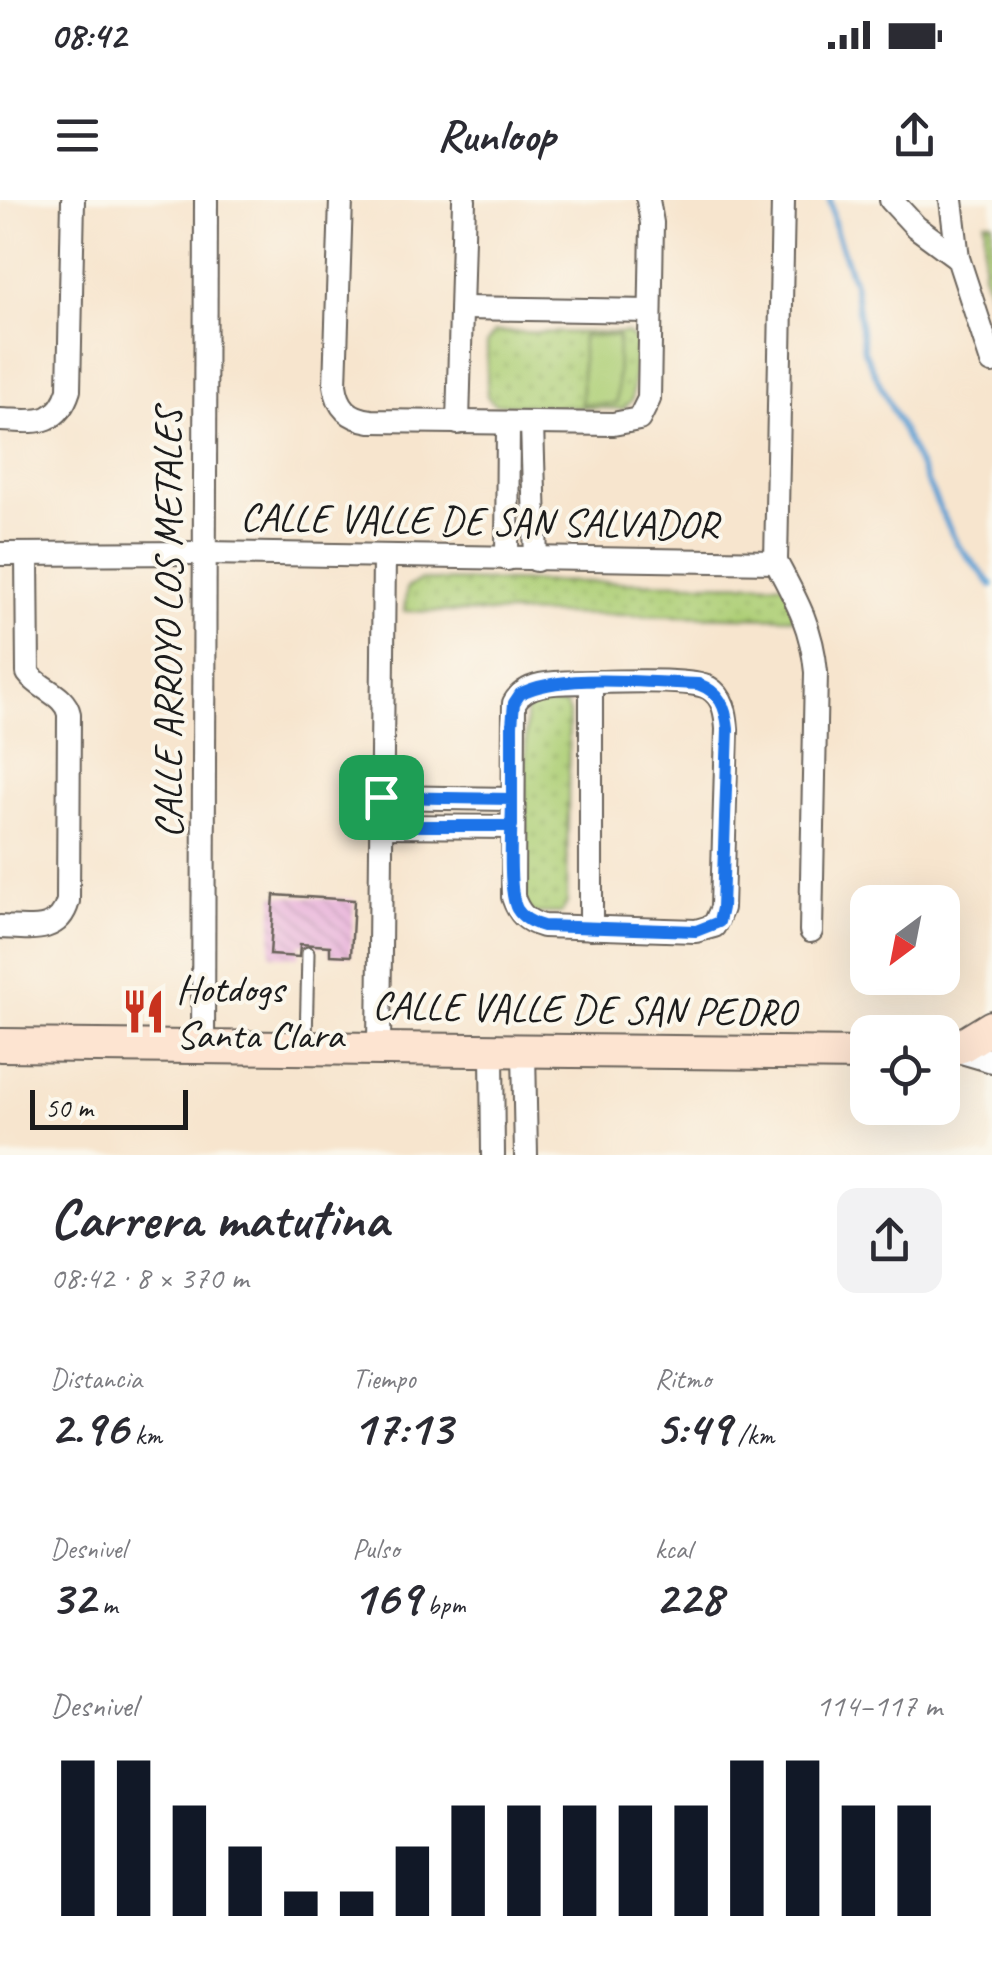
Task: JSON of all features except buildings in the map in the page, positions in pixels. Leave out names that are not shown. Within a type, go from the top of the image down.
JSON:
[{"type":"street","points":[[0,420],[47,420],[58,414],[69,390],[73,200]]},
{"type":"street","name":"CALLE ARROYO LOS METALES","points":[[203,1047],[206,200]]},
{"type":"street","points":[[341,200],[334,370],[341,408],[352,416],[372,421],[532,424],[612,424],[639,419],[645,411],[650,384],[652,223],[648,200]]},
{"type":"street","points":[[458,423],[464,200]]},
{"type":"street","points":[[783,200],[776,562],[813,639],[816,672],[811,931]]},
{"type":"street","points":[[890,200],[916,227],[958,258]]},
{"type":"street","points":[[951,200],[958,258],[992,362]]},
{"type":"street","points":[[464,308],[650,311]]},
{"type":"street","points":[[507,559],[508,423]]},
{"type":"street","points":[[532,424],[536,560]]},
{"type":"street","name":"CALLE VALLE DE SAN SALVADOR","points":[[0,554],[205,553],[776,562]]},
{"type":"street","points":[[0,928],[35,928],[56,923],[64,916],[68,901],[70,714],[66,702],[37,684],[28,673],[27,554]]},
{"type":"street","points":[[378,1047],[384,556]]},
{"type":"street","points":[[591,682],[591,928]]},
{"type":"street","points":[[591,682],[698,684],[718,696],[728,729],[719,922],[696,931],[543,926],[523,917],[513,898],[513,714],[520,694],[541,685],[591,682]]},
{"type":"street","points":[[381,797],[512,799]]},
{"type":"street","points":[[381,826],[512,826]]},
{"type":"street","points":[[960,1045],[992,1027]]},
{"type":"street","name":"CALLE VALLE DE SAN PEDRO","points":[[0,1045],[850,1054]]},
{"type":"street","points":[[493,1155],[508,1050]]},
{"type":"street","points":[[508,1050],[526,1155]]},
{"type":"street","points":[[960,1053],[992,1061]]},
{"type":"lane","points":[[306,1047],[308,953]]},
{"type":"green space","points":[[985,222],[992,222],[992,300],[983,272]]},
{"type":"green space","points":[[494,332],[627,333],[637,342],[632,400],[624,409],[494,404],[487,396],[487,343]]},
{"type":"green space","points":[[582,336],[618,336],[617,404],[582,404]]},
{"type":"green space","points":[[420,580],[801,584],[794,618],[404,611],[407,588]]},
{"type":"green space","points":[[566,704],[567,903],[561,913],[533,913],[525,904],[526,713],[529,705]]},
{"type":"waterway","points":[[830,200],[836,232],[854,283],[864,351],[957,544],[992,585]]},
{"type":"place","name":"Hotdogs Santa Clara","points":[[143,1011]]},
{"type":"route","points":[[381,797],[381,826],[512,826],[512,799],[512,725],[514,703],[520,694],[541,685],[591,682],[698,684],[709,688],[723,705],[728,729],[719,922],[696,931],[533,923],[523,917],[513,898],[512,799],[381,797]]}]
